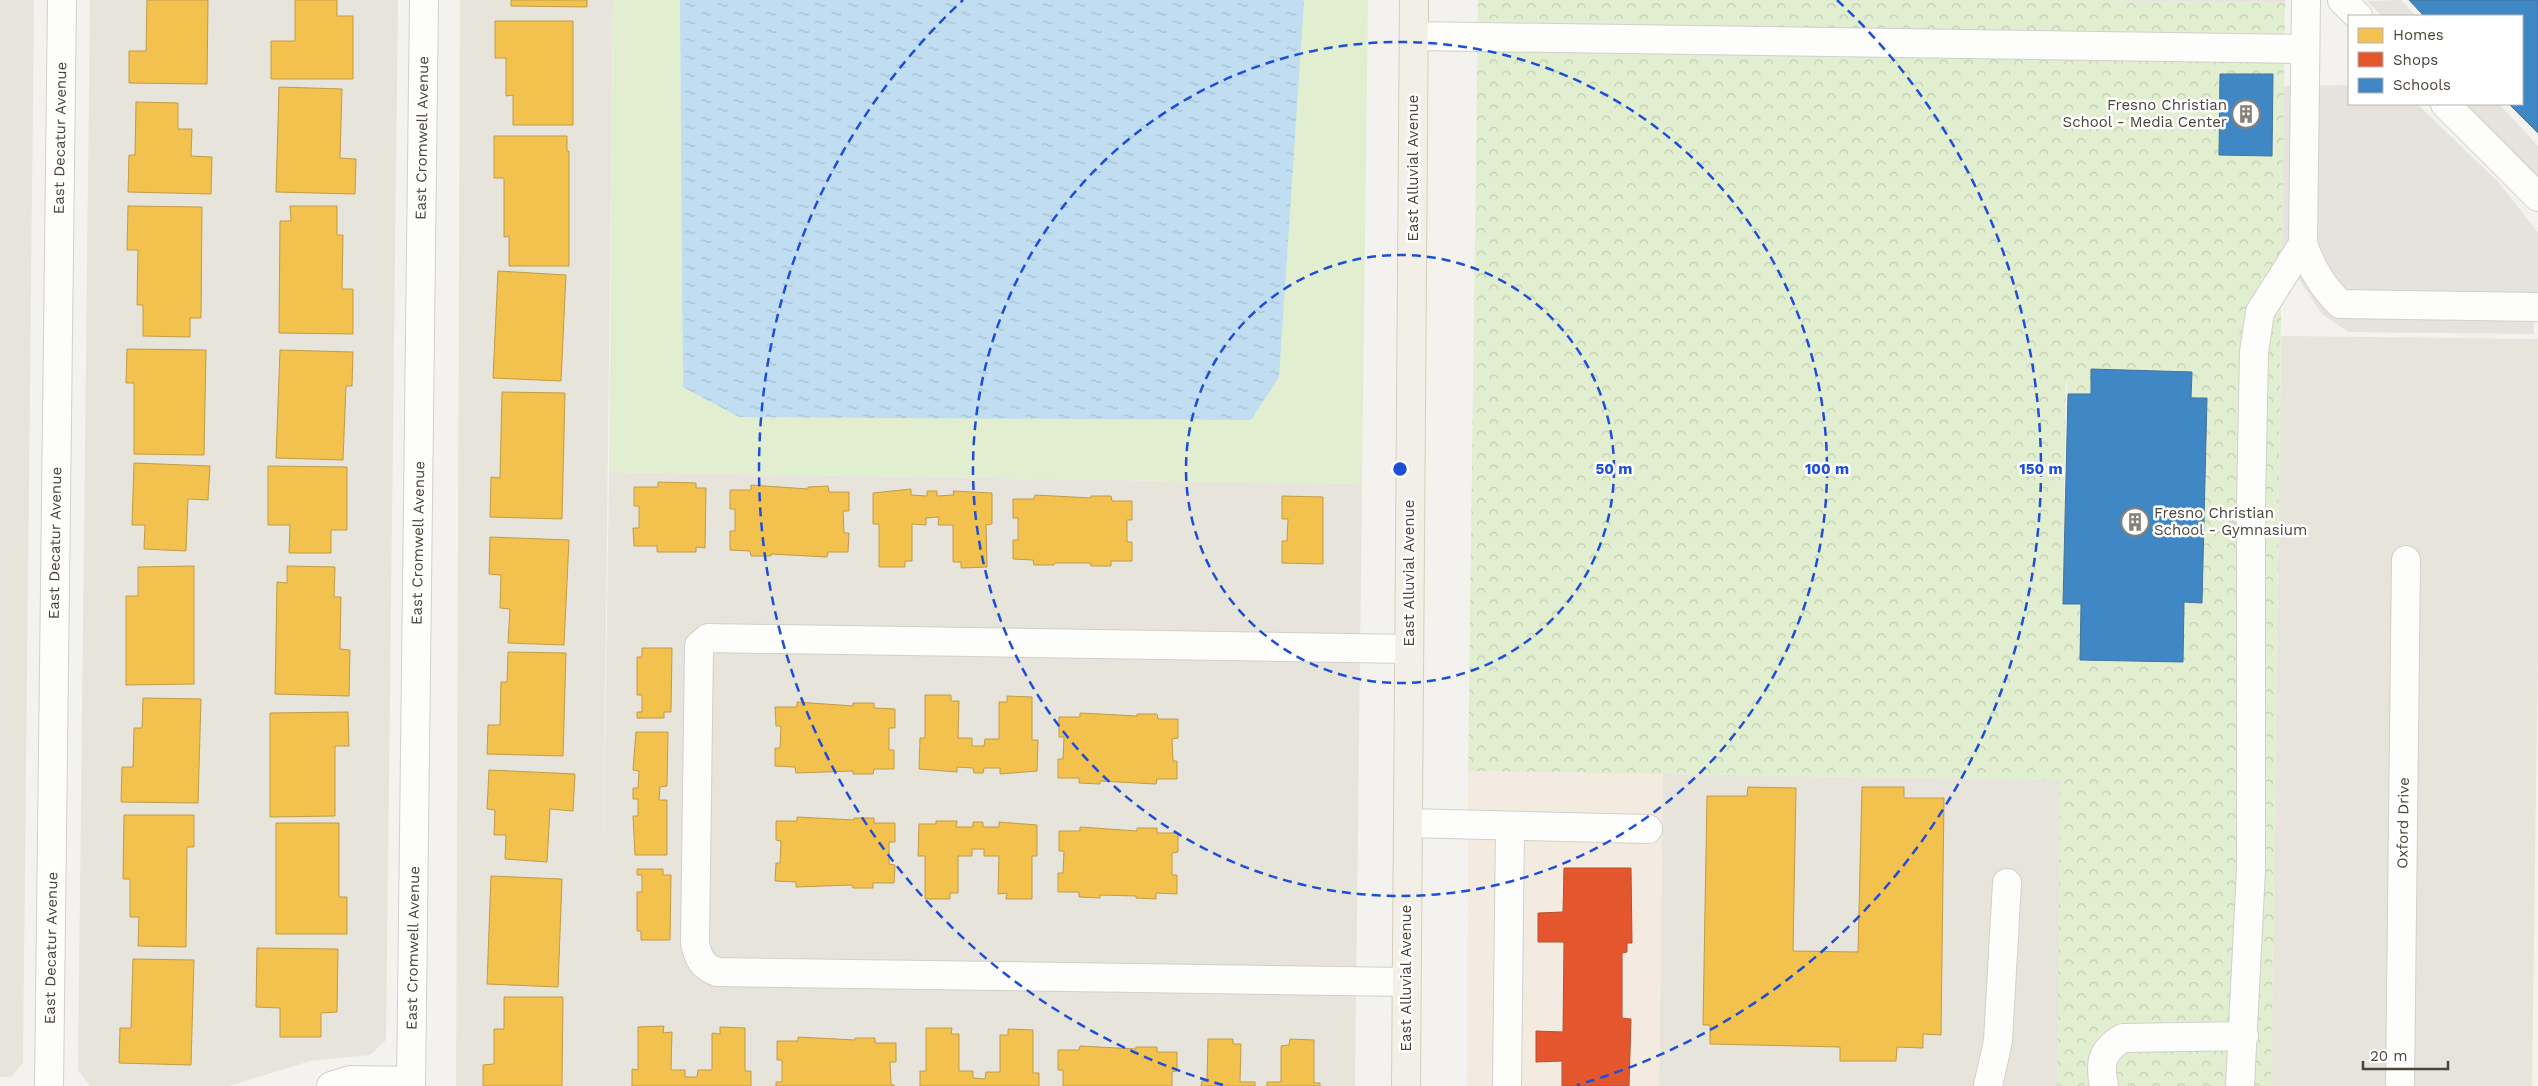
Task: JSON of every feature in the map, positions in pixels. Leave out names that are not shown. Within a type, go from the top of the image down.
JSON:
[{"type":"main road","name":"East Alluvial Avenue","points":[[1406,1086],[1414,0]]},
{"type":"street","name":"East Decatur Avenue","points":[[49,1086],[62,0]]},
{"type":"street","name":"East Cromwell Avenue","points":[[411,1083],[424,0]]},
{"type":"street","points":[[2306,0],[2302,244],[2313,272],[2326,290],[2340,304],[2538,307]]},
{"type":"street","points":[[2342,0],[2357,15]]},
{"type":"street","points":[[1414,36],[2305,49]]},
{"type":"street","points":[[2446,105],[2538,197]]},
{"type":"street","points":[[2240,1086],[2251,870],[2250,506],[2254,352],[2260,312],[2302,244]]},
{"type":"street","name":"Oxford Drive","points":[[2400,1086],[2406,560]]},
{"type":"street","points":[[1406,982],[717,972],[705,967],[698,956],[695,943],[699,646],[708,638],[1409,650]]},
{"type":"street","points":[[1408,823],[1648,829]]},
{"type":"street","points":[[1507,1086],[1510,826]]},
{"type":"street","points":[[1988,1086],[1998,1041],[2007,883]]},
{"type":"street","points":[[2104,1086],[2103,1064],[2105,1054],[2109,1046],[2123,1038],[2244,1036]]},
{"type":"street","points":[[331,1086],[350,1080],[411,1083]]},
{"type":"shaded area","points":[[0,0],[34,0],[23,1063],[11,1077],[0,1077]]},
{"type":"shaded area","points":[[90,0],[398,0],[386,1040],[370,1055],[310,1061],[229,1086],[90,1086],[78,1070]]},
{"type":"shaded area","points":[[460,0],[613,0],[603,895],[609,472],[1362,484],[1355,1086],[456,1086]]},
{"type":"shaded area","points":[[2079,0],[2285,0],[2285,3]]},
{"type":"shaded area","points":[[2401,0],[2415,15],[2381,15],[2367,1]]},
{"type":"shaded area","points":[[2348,85],[2348,105],[2418,105],[2498,182],[2538,232],[2538,295],[2532,300],[2534,334],[2348,332],[2322,314],[2282,254],[2284,86]]},
{"type":"shaded area","points":[[2467,105],[2500,105],[2538,146],[2538,179]]},
{"type":"shaded area","points":[[2281,336],[2538,339],[2538,644],[2532,1086],[2271,1086]]},
{"type":"shaded area","points":[[1468,771],[1663,774],[1659,1086],[1467,1086]]},
{"type":"shaded area","points":[[1663,774],[2061,780],[2057,1086],[1659,1086]]},
{"type":"green space","points":[[613,0],[1368,0],[1362,484],[609,472]]},
{"type":"green space","points":[[1478,0],[2079,0],[2285,3],[2271,1086],[2057,1086],[2060,780],[1468,771]],"holes":[[[2066,378],[2068,394],[2065,499],[2064,499]]]},
{"type":"water","points":[[680,0],[1304,0],[1279,377],[1251,420],[739,417],[683,387]]},
{"type":"building: Homes","points":[[147,0],[208,0],[207,84],[129,83],[129,51],[146,51]]},
{"type":"building: Homes","points":[[295,0],[337,0],[337,16],[353,16],[353,79],[271,79],[271,41],[295,41]]},
{"type":"building: Homes","points":[[511,0],[587,0],[587,7],[511,6]]},
{"type":"building: Homes","points":[[495,21],[573,21],[573,125],[513,125],[513,95],[506,96],[506,58],[495,58]]},
{"type":"building: Homes","points":[[279,87],[342,89],[340,158],[356,159],[355,194],[276,192]]},
{"type":"building: Homes","points":[[136,102],[178,103],[178,129],[192,129],[191,156],[212,157],[211,194],[128,192],[129,155],[135,155]]},
{"type":"building: Homes","points":[[494,136],[567,136],[567,151],[569,151],[569,266],[509,266],[509,236],[504,237],[504,178],[494,178]]},
{"type":"building: Homes","points":[[128,206],[202,207],[201,318],[190,318],[190,337],[143,336],[143,305],[137,305],[138,250],[127,250]]},
{"type":"building: Homes","points":[[290,206],[337,206],[337,235],[343,235],[342,289],[353,289],[353,334],[279,333],[280,221],[291,221]]},
{"type":"building: Homes","points":[[498,271],[566,275],[561,381],[493,378]]},
{"type":"building: Homes","points":[[127,349],[206,350],[204,455],[134,454],[134,383],[126,383]]},
{"type":"building: Homes","points":[[280,350],[353,352],[352,386],[346,386],[343,460],[276,458]]},
{"type":"building: Homes","points":[[502,392],[565,393],[562,519],[490,517],[491,477],[500,478]]},
{"type":"building: Homes","points":[[134,463],[210,466],[208,500],[188,499],[186,551],[144,549],[145,525],[132,525]]},
{"type":"building: Homes","points":[[268,466],[347,467],[347,530],[331,530],[331,553],[289,553],[290,525],[268,525]]},
{"type":"building: Homes","points":[[658,482],[696,483],[696,488],[706,488],[705,548],[696,547],[696,552],[657,552],[657,546],[634,546],[633,528],[639,528],[639,506],[634,506],[634,487],[658,487]]},
{"type":"building: Homes","points":[[751,485],[808,489],[808,487],[828,486],[829,492],[849,492],[849,511],[843,511],[844,533],[849,533],[848,552],[828,552],[827,557],[771,554],[771,556],[751,556],[750,551],[730,550],[730,531],[735,531],[735,509],[730,509],[730,490],[751,490]]},
{"type":"building: Homes","points":[[911,489],[911,495],[927,496],[927,491],[937,491],[937,496],[954,495],[953,491],[992,493],[992,524],[986,525],[987,567],[961,568],[961,562],[953,562],[953,525],[938,525],[939,517],[926,518],[926,525],[912,524],[912,561],[905,561],[905,567],[879,567],[879,524],[873,524],[873,493]]},
{"type":"building: Homes","points":[[1035,495],[1091,498],[1091,496],[1111,496],[1112,501],[1132,501],[1132,520],[1127,520],[1127,542],[1132,542],[1132,561],[1111,561],[1111,566],[1091,566],[1090,563],[1034,565],[1033,560],[1013,559],[1013,540],[1018,540],[1018,518],[1013,518],[1013,499],[1034,499]]},
{"type":"building: Homes","points":[[1282,496],[1323,497],[1323,564],[1282,563],[1282,541],[1287,541],[1288,519],[1282,519]]},
{"type":"building: Homes","points":[[490,537],[569,540],[564,645],[508,643],[510,609],[500,608],[501,575],[489,574]]},
{"type":"building: Homes","points":[[194,566],[194,684],[126,685],[126,596],[138,596],[138,567]]},
{"type":"building: Homes","points":[[287,566],[335,567],[334,597],[341,597],[340,649],[350,650],[349,696],[275,694],[277,582],[287,583]]},
{"type":"building: Homes","points":[[642,648],[672,648],[671,712],[664,712],[664,718],[637,718],[637,712],[642,712],[642,695],[637,695],[637,657],[642,657]]},
{"type":"building: Homes","points":[[508,652],[566,653],[563,756],[487,754],[488,725],[500,725],[501,682],[507,682]]},
{"type":"building: Homes","points":[[925,695],[951,695],[951,701],[959,701],[958,738],[972,738],[972,746],[984,746],[985,739],[999,739],[999,702],[1007,702],[1007,696],[1032,697],[1032,740],[1038,740],[1037,771],[1000,774],[1000,768],[984,768],[983,773],[974,773],[973,768],[957,767],[957,772],[919,769],[920,738],[925,738]]},
{"type":"building: Homes","points":[[143,698],[201,699],[198,803],[121,802],[122,767],[133,767],[134,728],[142,728]]},
{"type":"building: Homes","points":[[797,702],[853,706],[853,703],[874,703],[874,708],[895,709],[895,728],[889,728],[889,750],[894,750],[894,769],[874,769],[873,774],[853,774],[853,771],[796,773],[795,767],[775,766],[775,748],[780,748],[781,726],[776,726],[775,707],[797,707]]},
{"type":"building: Homes","points":[[348,712],[349,746],[335,746],[335,816],[270,817],[270,713]]},
{"type":"building: Homes","points":[[1080,713],[1137,716],[1137,714],[1157,714],[1158,719],[1178,719],[1178,738],[1172,739],[1173,761],[1177,761],[1177,779],[1157,779],[1156,784],[1100,781],[1100,784],[1079,783],[1079,778],[1058,778],[1058,759],[1063,759],[1064,737],[1059,737],[1059,717],[1080,717]]},
{"type":"building: Homes","points":[[636,732],[668,732],[667,786],[660,787],[659,800],[667,800],[667,855],[635,855],[633,816],[638,816],[638,799],[633,799],[633,788],[638,788],[639,771],[633,770]]},
{"type":"building: Homes","points":[[489,770],[575,774],[573,811],[550,809],[547,862],[505,859],[506,835],[494,835],[495,810],[487,809]]},
{"type":"building: Homes","points":[[1748,787],[1796,788],[1793,951],[1858,952],[1862,787],[1904,787],[1904,798],[1944,798],[1941,1035],[1923,1034],[1923,1048],[1897,1047],[1896,1061],[1840,1061],[1840,1047],[1710,1044],[1710,1025],[1703,1025],[1707,796],[1747,796]]},
{"type":"building: Homes","points":[[124,815],[194,815],[194,847],[187,847],[186,947],[138,946],[139,917],[130,917],[130,879],[123,879]]},
{"type":"building: Homes","points":[[797,817],[854,820],[854,818],[874,818],[874,823],[895,823],[895,842],[889,842],[889,864],[895,865],[894,883],[873,883],[873,888],[853,888],[852,885],[796,887],[796,882],[775,881],[776,863],[780,863],[781,841],[776,840],[776,821],[797,821]]},
{"type":"building: Homes","points":[[936,821],[957,821],[956,827],[973,827],[973,822],[983,822],[983,827],[999,827],[999,822],[1037,825],[1037,856],[1032,856],[1032,899],[1006,899],[1007,893],[998,894],[999,856],[984,856],[984,849],[972,849],[972,856],[958,856],[958,893],[950,893],[950,899],[925,899],[925,856],[918,856],[919,824],[936,824]]},
{"type":"building: Homes","points":[[276,823],[339,823],[339,897],[347,897],[347,934],[276,934]]},
{"type":"building: Homes","points":[[1080,827],[1137,831],[1137,828],[1157,828],[1157,833],[1178,833],[1178,852],[1172,853],[1172,875],[1177,875],[1177,894],[1156,893],[1156,899],[1136,898],[1136,896],[1100,895],[1100,898],[1079,897],[1079,892],[1058,892],[1058,873],[1063,873],[1064,851],[1059,851],[1059,831],[1080,831]]},
{"type":"building: Homes","points":[[637,869],[663,869],[663,875],[671,875],[670,940],[641,940],[641,931],[637,931],[637,892],[642,892],[642,875],[637,875]]},
{"type":"building: Homes","points":[[491,876],[562,879],[558,987],[487,984]]},
{"type":"building: Homes","points":[[257,948],[338,949],[337,1012],[321,1013],[321,1037],[280,1037],[280,1008],[256,1007]]},
{"type":"building: Homes","points":[[133,959],[194,960],[191,1065],[119,1063],[120,1028],[131,1028]]},
{"type":"building: Homes","points":[[504,997],[563,997],[562,1086],[483,1086],[483,1065],[494,1064],[494,1029],[504,1029]]},
{"type":"building: Homes","points":[[664,1026],[663,1033],[672,1032],[671,1070],[685,1070],[685,1077],[697,1077],[698,1070],[712,1070],[712,1033],[720,1034],[720,1027],[745,1028],[745,1071],[751,1071],[751,1086],[632,1086],[632,1069],[638,1070],[638,1027]]},
{"type":"building: Homes","points":[[926,1028],[952,1028],[951,1034],[959,1034],[959,1071],[973,1071],[973,1078],[985,1079],[986,1072],[1000,1072],[1000,1035],[1008,1035],[1008,1029],[1033,1030],[1033,1073],[1039,1073],[1039,1086],[920,1086],[920,1071],[926,1071]]},
{"type":"building: Homes","points":[[798,1037],[855,1040],[855,1038],[875,1038],[875,1043],[896,1043],[896,1062],[890,1062],[891,1084],[895,1086],[776,1086],[776,1082],[782,1082],[782,1060],[777,1060],[777,1041],[798,1041]]},
{"type":"building: Homes","points":[[1208,1039],[1233,1039],[1233,1044],[1241,1044],[1240,1082],[1255,1082],[1255,1086],[1201,1086],[1202,1081],[1207,1081]]},
{"type":"building: Homes","points":[[1290,1039],[1314,1040],[1314,1083],[1320,1083],[1320,1086],[1267,1086],[1267,1082],[1281,1082],[1281,1046],[1289,1045]]},
{"type":"building: Homes","points":[[1080,1046],[1136,1049],[1136,1047],[1157,1047],[1157,1052],[1177,1052],[1177,1071],[1172,1072],[1172,1086],[1063,1086],[1063,1070],[1058,1070],[1058,1050],[1079,1050]]},
{"type":"building: Shops","points":[[1564,868],[1631,868],[1632,943],[1627,943],[1627,952],[1622,953],[1622,1018],[1631,1019],[1629,1086],[1562,1086],[1562,1061],[1536,1062],[1536,1031],[1563,1032],[1564,942],[1538,942],[1538,913],[1563,912]]},
{"type":"building: Schools","points":[[2409,0],[2538,0],[2538,133],[2510,105],[2523,105],[2523,15],[2423,15]]},
{"type":"building: Schools","name":"Fresno Christian School - Media Center","points":[[2220,74],[2273,74],[2272,156],[2219,155]]},
{"type":"building: Schools","name":"Fresno Christian School - Gymnasium","points":[[2091,369],[2192,372],[2191,398],[2207,398],[2202,603],[2184,602],[2183,662],[2080,660],[2081,604],[2063,604],[2068,394],[2091,394]]},
{"type":"place","name":"Fresno Christian School - Media Center","points":[[2246,114]]},
{"type":"place","name":"Fresno Christian School - Gymnasium","points":[[2135,522]]}]
